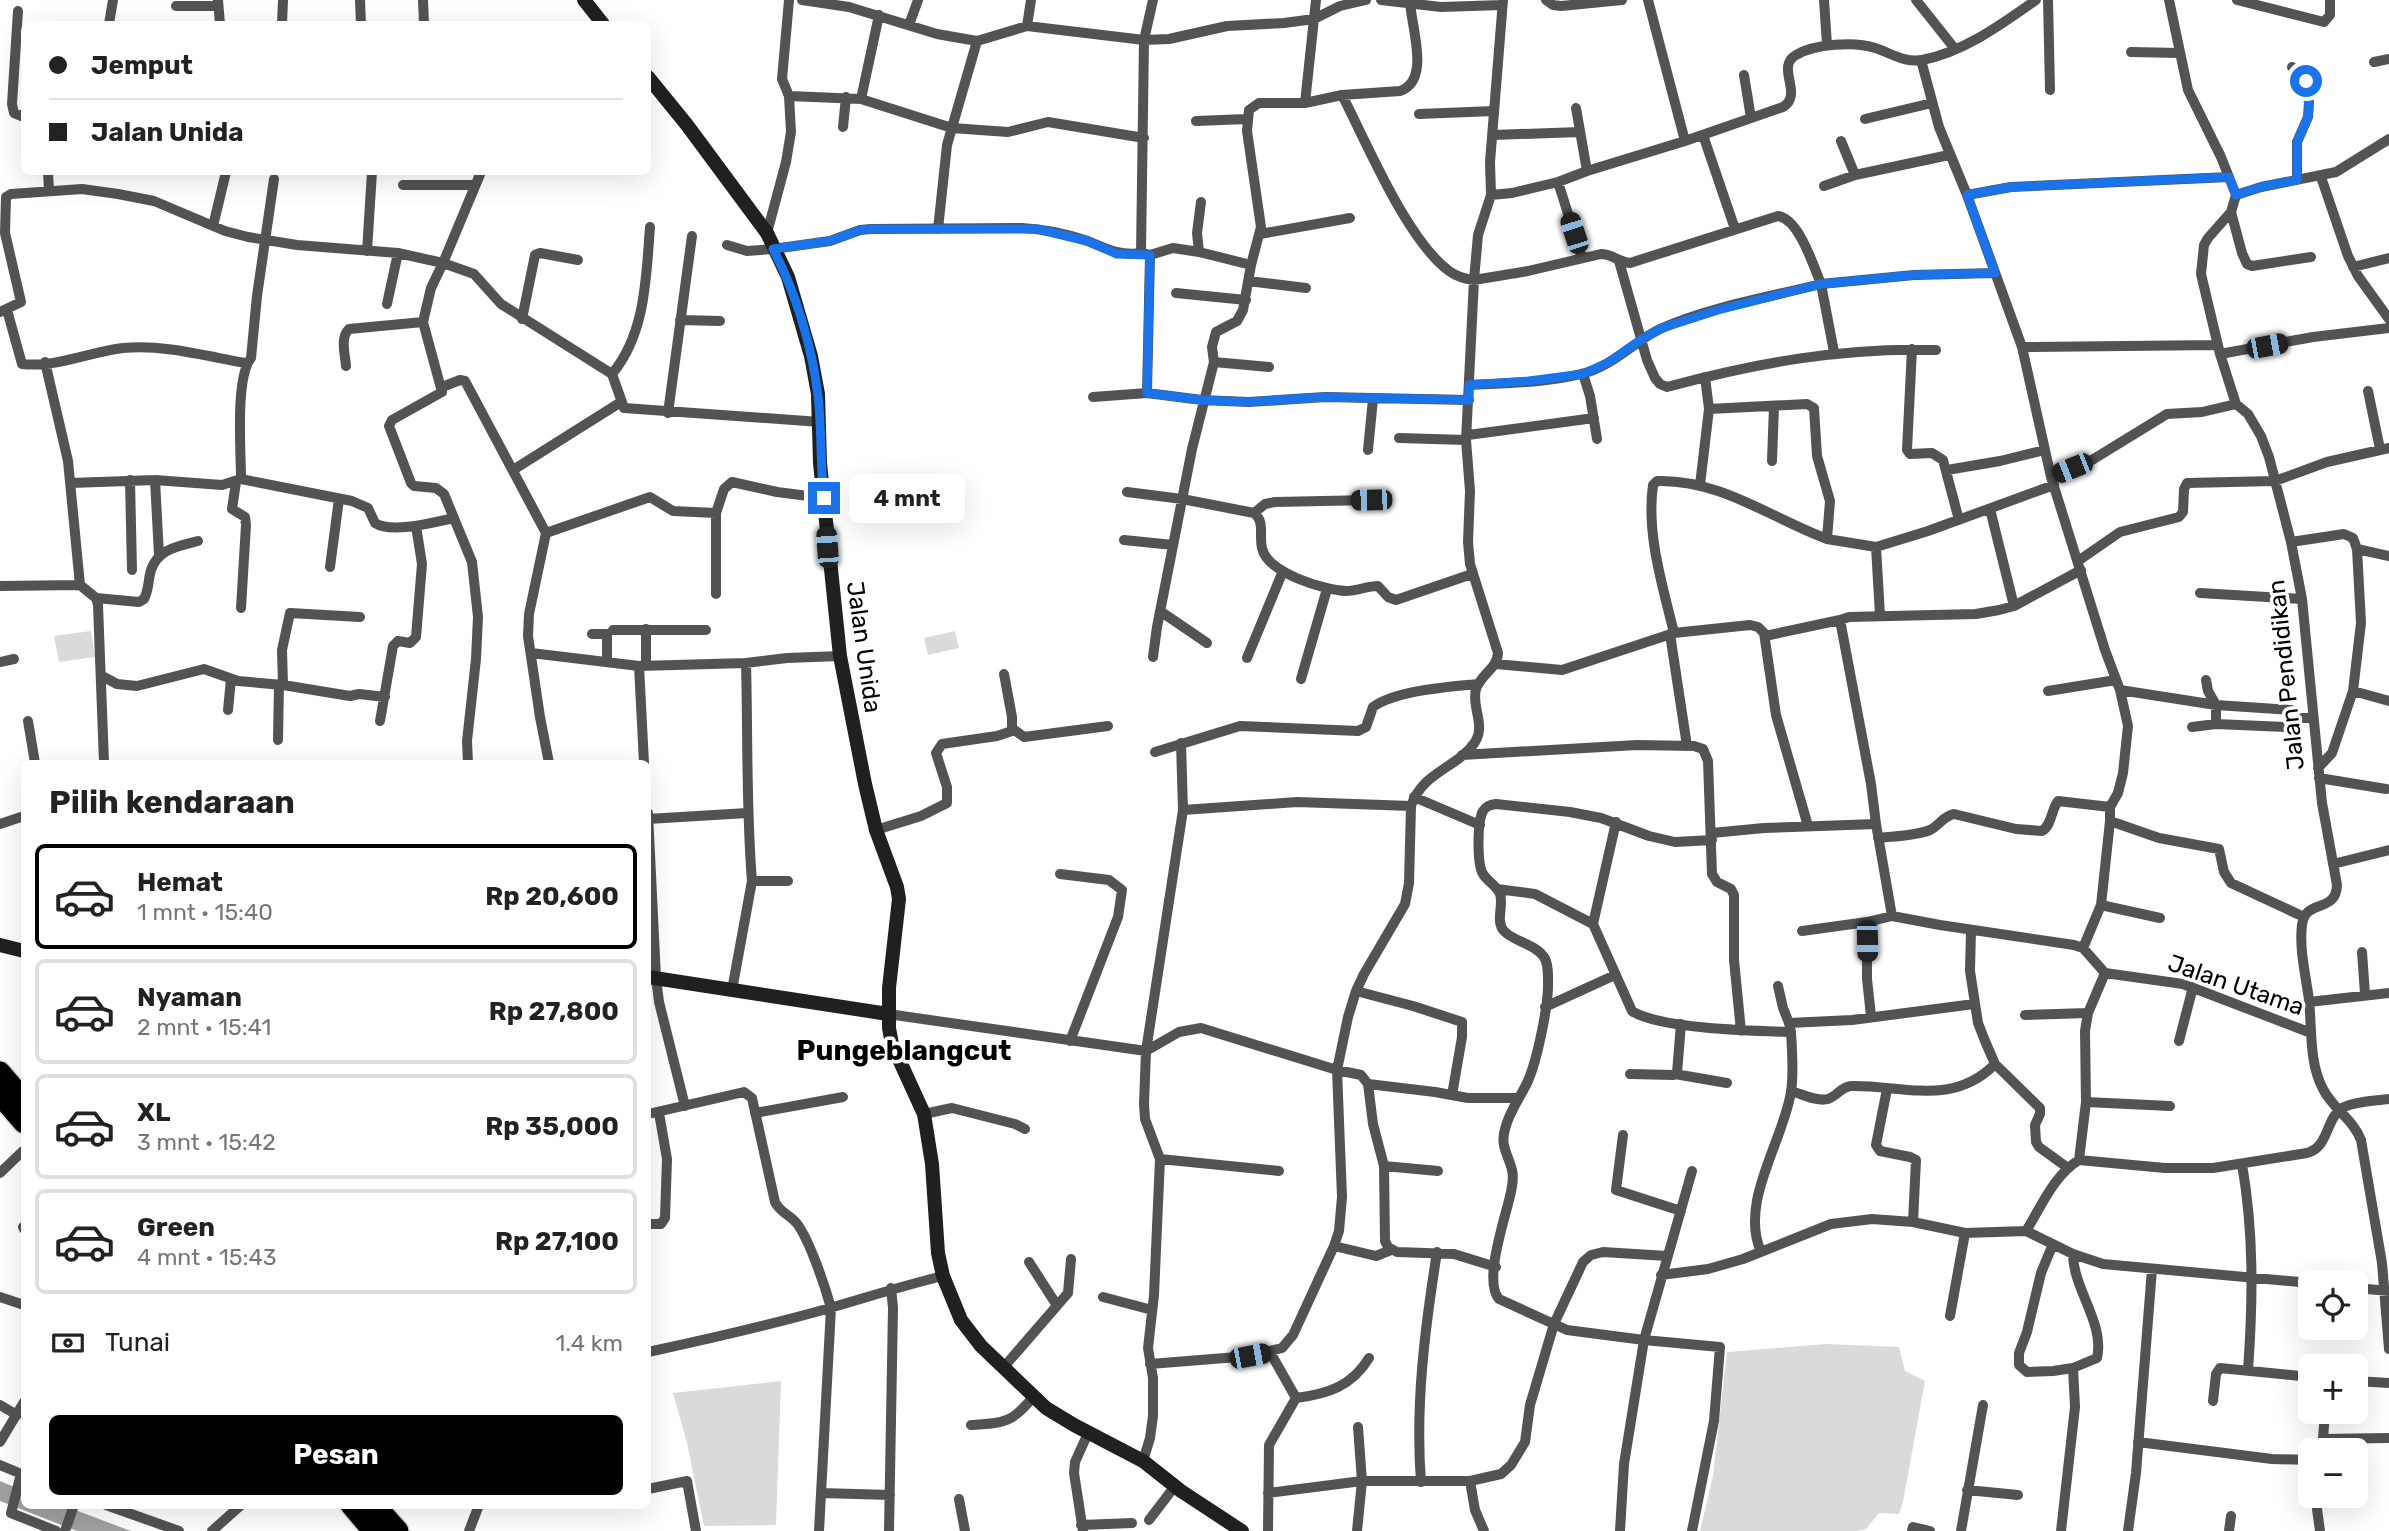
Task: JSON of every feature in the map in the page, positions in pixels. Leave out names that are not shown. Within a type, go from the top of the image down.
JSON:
[{"type":"highway","points":[[0,1072],[21,1096]]},
{"type":"highway","points":[[0,1095],[21,1120]]},
{"type":"highway","points":[[354,1509],[373,1531]]},
{"type":"highway","points":[[379,1509],[398,1531]]},
{"type":"street","points":[[110,21],[113,0]]},
{"type":"street","points":[[282,21],[283,0]]},
{"type":"street","points":[[360,0],[361,21]]},
{"type":"street","points":[[423,0],[424,21]]},
{"type":"street","points":[[584,0],[601,21]]},
{"type":"street","points":[[767,233],[786,162],[790,132],[789,96],[782,79],[789,0]]},
{"type":"street","points":[[802,0],[879,15],[937,34],[977,41],[1027,26],[1144,40],[1169,39],[1227,26],[1314,19],[1339,6],[1366,0]]},
{"type":"street","points":[[909,25],[918,0]]},
{"type":"street","points":[[1027,26],[1031,0]]},
{"type":"street","points":[[1147,393],[1144,40],[1153,0]]},
{"type":"street","points":[[1305,103],[1316,0]]},
{"type":"street","points":[[1150,1364],[1208,1361],[1270,1352],[1282,1348],[1288,1342],[1339,1231],[1342,1197],[1337,1070],[1356,991],[1405,904],[1409,883],[1413,801],[1429,778],[1462,755],[1475,742],[1478,734],[1475,701],[1479,684],[1496,664],[1498,653],[1472,574],[1468,542],[1470,491],[1467,437],[1474,280],[1478,235],[1491,195],[1490,162],[1502,3],[1441,7],[1381,0]]},
{"type":"street","points":[[1546,0],[1553,5],[1562,6],[1622,0]]},
{"type":"street","points":[[1648,0],[1685,141]]},
{"type":"street","points":[[1824,0],[1827,45]]},
{"type":"street","points":[[1916,0],[1955,49]]},
{"type":"street","points":[[1491,195],[1558,182],[1783,107],[1789,102],[1792,91],[1788,64],[1793,56],[1827,45],[1870,47],[1908,60],[1921,60],[1955,49],[2001,25],[2036,0]]},
{"type":"street","points":[[2048,0],[2050,90]]},
{"type":"street","points":[[2169,0],[2188,90],[2236,195],[2261,187],[2321,177],[2346,168],[2389,139]]},
{"type":"street","points":[[2237,0],[2323,22],[2330,15],[2330,0]]},
{"type":"street","points":[[1153,657],[1202,400],[1214,362],[1214,336],[1220,328],[1237,321],[1246,300],[1251,265],[1260,234],[1261,217],[1247,119],[1249,110],[1259,103],[1305,103],[1342,95],[1400,91],[1410,85],[1417,61],[1410,2]]},
{"type":"street","points":[[176,6],[218,3],[220,21]]},
{"type":"street","points":[[18,11],[12,104],[14,113],[21,116]]},
{"type":"street","points":[[861,99],[879,15]]},
{"type":"street","points":[[938,229],[943,170],[977,41]]},
{"type":"street","points":[[2131,52],[2179,53]]},
{"type":"street","points":[[1921,60],[1949,155],[1967,195],[2022,347],[2053,481],[2126,710],[2127,737],[2123,773],[2118,793],[2110,807],[2101,905],[2083,948]]},
{"type":"street","points":[[2374,62],[2389,60]]},
{"type":"street","points":[[2292,67],[2306,81],[2309,102],[2308,117],[2297,142],[2297,180]]},
{"type":"street","points":[[1744,75],[1751,118]]},
{"type":"street","name":"Jalan Unida","points":[[651,81],[767,233],[788,277],[811,356],[818,394],[820,463],[840,656],[876,831],[897,887],[899,900],[888,1014],[892,1044],[924,1114],[932,1164],[938,1252],[943,1276],[961,1320],[973,1337],[1034,1396],[1059,1416],[1143,1461],[1242,1531]]},
{"type":"street","points":[[1342,95],[1402,211],[1422,243],[1450,272],[1474,280],[1609,254],[1619,261],[1634,262],[1768,218],[1784,217],[1797,231],[1821,284],[1834,352]]},
{"type":"street","points":[[789,96],[861,99],[952,128],[1008,132],[1048,122],[1144,138]]},
{"type":"street","points":[[843,127],[846,97]]},
{"type":"street","points":[[1865,119],[1932,103]]},
{"type":"street","points":[[1576,108],[1587,171]]},
{"type":"street","points":[[1419,114],[1494,111]]},
{"type":"street","points":[[1196,121],[1247,119]]},
{"type":"street","points":[[1493,135],[1580,131]]},
{"type":"street","points":[[1703,135],[1735,229]]},
{"type":"street","points":[[1841,141],[1855,175]]},
{"type":"street","points":[[1824,186],[1855,175],[1949,155]]},
{"type":"street","points":[[48,175],[49,190]]},
{"type":"street","points":[[214,226],[225,175]]},
{"type":"street","points":[[368,251],[372,175]]},
{"type":"street","points":[[468,760],[467,741],[477,659],[478,617],[472,562],[441,491],[411,483],[389,426],[391,420],[441,394],[442,387],[423,322],[433,281],[480,175]]},
{"type":"street","points":[[1967,195],[2011,187],[2229,177]]},
{"type":"street","points":[[2321,177],[2353,267],[2389,319]]},
{"type":"street","points":[[241,608],[246,525],[245,517],[232,509],[239,481],[245,363],[251,358],[274,179]]},
{"type":"street","points":[[1558,182],[1582,258]]},
{"type":"street","points":[[403,185],[475,185]]},
{"type":"street","points":[[245,363],[147,348],[122,348],[70,360],[22,364],[4,311],[21,302],[5,233],[6,197],[11,194],[82,189],[154,201],[248,237],[297,245],[398,253],[443,262],[474,274],[501,304],[612,374],[624,408],[820,422]]},
{"type":"street","name":"Jalan Pendidikan","points":[[2236,195],[2231,212],[2208,238],[2201,259],[2201,274],[2219,350],[2236,404],[2255,423],[2276,481],[2302,599],[2318,773],[2337,885],[2334,899],[2314,908],[2304,917]]},
{"type":"street","points":[[1199,252],[1197,233],[1200,202]]},
{"type":"street","points":[[2231,212],[2247,264],[2311,257]]},
{"type":"street","points":[[1260,234],[1350,218]]},
{"type":"street","points":[[612,374],[623,361],[640,316],[650,227]]},
{"type":"street","points":[[727,245],[747,251],[773,249],[830,241],[860,230],[1037,229],[1087,241],[1117,254],[1146,254],[1173,248],[1251,265]]},
{"type":"street","points":[[668,413],[692,236]]},
{"type":"street","points":[[387,304],[398,253]]},
{"type":"street","points":[[522,318],[535,255],[540,253],[578,260]]},
{"type":"street","points":[[2353,267],[2389,258]]},
{"type":"street","points":[[1619,261],[1647,360],[1660,384],[1667,387],[1834,352],[1873,349],[1936,350]]},
{"type":"street","points":[[1469,385],[1583,374],[1625,353],[1662,328],[1718,310],[1821,284],[1914,275],[1995,273]]},
{"type":"street","points":[[1248,281],[1306,288]]},
{"type":"street","points":[[1176,293],[1246,300]]},
{"type":"street","points":[[680,320],[720,321]]},
{"type":"street","points":[[346,366],[343,342],[349,329],[423,322]]},
{"type":"street","points":[[2022,347],[2219,350],[2389,328]]},
{"type":"street","points":[[1912,349],[1907,450],[1910,454],[1937,455],[1943,460],[1959,520]]},
{"type":"street","points":[[45,362],[68,461],[80,585]]},
{"type":"street","points":[[1214,362],[1269,367]]},
{"type":"street","points":[[1583,374],[1590,396],[1597,439]]},
{"type":"street","points":[[1700,485],[1709,409],[1705,377]]},
{"type":"street","points":[[442,387],[460,380],[465,381],[546,533],[529,614],[528,636],[548,760]]},
{"type":"street","points":[[1765,636],[1849,617],[1976,614],[2014,606],[2080,566],[2120,532],[2179,517],[2184,508],[2184,489],[2187,483],[2276,481],[2327,462],[2384,449],[2368,391]]},
{"type":"street","points":[[1093,397],[1147,393],[1202,400],[1266,402],[1298,398],[1469,400]]},
{"type":"street","points":[[1368,450],[1373,399]]},
{"type":"street","points":[[513,470],[621,402]]},
{"type":"street","points":[[1709,409],[1807,404],[1814,408],[1817,456],[1829,501],[1827,539]]},
{"type":"street","points":[[1688,746],[1652,514],[1653,488],[1659,481],[1700,485],[1744,500],[1773,516],[1827,539],[1876,547],[1990,509],[2053,481],[2167,414],[2202,412],[2236,404]]},
{"type":"street","points":[[1772,461],[1774,406]]},
{"type":"street","points":[[1399,438],[1467,437],[1594,418]]},
{"type":"street","points":[[1947,470],[2045,450]]},
{"type":"street","points":[[130,480],[132,569]]},
{"type":"street","points":[[71,483],[155,480],[222,485],[239,481],[363,505],[368,508],[378,526],[416,526],[454,518]]},
{"type":"street","points":[[155,480],[159,555]]},
{"type":"street","points":[[716,594],[716,513],[724,489],[732,482],[777,492],[824,498]]},
{"type":"street","points":[[1127,492],[1254,513],[1261,521],[1262,551],[1269,561],[1283,571],[1327,589],[1355,591],[1378,586],[1388,597],[1396,600],[1472,574]]},
{"type":"street","points":[[546,533],[650,497],[664,508],[673,511],[716,513]]},
{"type":"street","points":[[330,567],[339,499]]},
{"type":"street","points":[[1254,513],[1265,504],[1275,502],[1371,500]]},
{"type":"street","points":[[1990,509],[2014,606]]},
{"type":"street","points":[[380,721],[394,642],[410,643],[416,637],[422,564],[416,526]]},
{"type":"street","points":[[2291,542],[2344,534],[2353,538],[2357,549],[2361,623],[2353,691],[2333,753],[2318,773],[2386,789]]},
{"type":"street","points":[[1124,540],[1173,545]]},
{"type":"street","points":[[0,586],[80,585],[96,598],[139,602],[145,599],[151,569],[159,555],[173,547],[198,541]]},
{"type":"street","points":[[1876,547],[1880,615]]},
{"type":"street","points":[[2357,549],[2389,556]]},
{"type":"street","points":[[1247,658],[1283,571]]},
{"type":"street","points":[[1301,679],[1327,589]]},
{"type":"street","points":[[2200,593],[2302,599]]},
{"type":"street","points":[[96,598],[103,676],[104,760]]},
{"type":"street","points":[[1160,611],[1207,643]]},
{"type":"street","points":[[278,740],[282,650],[289,614],[293,612],[360,617]]},
{"type":"street","points":[[1840,620],[1871,784],[1892,916]]},
{"type":"street","points":[[1496,664],[1562,670],[1672,634],[1750,625],[1761,629],[1765,636],[1776,715],[1808,827]]},
{"type":"street","points":[[644,760],[643,666],[646,629]]},
{"type":"street","points":[[613,630],[706,630]]},
{"type":"street","points":[[592,634],[607,634],[607,662]]},
{"type":"street","points":[[531,653],[643,666],[746,663],[840,656]]},
{"type":"street","points":[[0,662],[14,659]]},
{"type":"street","points":[[732,990],[752,881],[747,813],[746,663]]},
{"type":"street","points":[[103,676],[117,684],[137,685],[204,669],[231,679],[281,684],[350,696],[359,694],[385,697]]},
{"type":"street","points":[[1004,674],[1013,729],[1024,737],[1108,726]]},
{"type":"street","points":[[228,710],[231,679]]},
{"type":"street","points":[[2206,680],[2208,691],[2216,705],[2216,724]]},
{"type":"street","points":[[1155,752],[1240,726],[1358,731],[1366,727],[1373,707],[1382,702],[1419,692],[1479,684]]},
{"type":"street","points":[[2048,691],[2118,685],[2216,705],[2291,710],[2296,718],[2292,726],[2285,727],[2216,724],[2192,727]]},
{"type":"street","points":[[2353,691],[2389,701]]},
{"type":"street","points":[[2296,718],[2313,718]]},
{"type":"street","points":[[28,722],[34,760]]},
{"type":"street","points":[[876,831],[921,816],[947,803],[947,787],[936,753],[942,744],[997,736],[1011,733],[1013,729]]},
{"type":"street","points":[[1143,1461],[1153,1416],[1154,1391],[1148,1348],[1160,1159],[1145,1119],[1146,1051],[1183,810],[1181,743]]},
{"type":"street","points":[[1462,755],[1637,745],[1703,749],[1707,757],[1713,877],[1734,892],[1734,960],[1741,1031]]},
{"type":"street","points":[[1183,810],[1297,802],[1413,801],[1480,825]]},
{"type":"street","points":[[1878,838],[1923,832],[1954,814],[2016,829],[2042,831],[2048,826],[2058,801],[2110,807]]},
{"type":"street","points":[[1692,1531],[1714,1421],[1720,1347],[1580,1333],[1497,1297],[1493,1287],[1499,1239],[1512,1182],[1511,1166],[1503,1140],[1508,1116],[1534,1063],[1548,989],[1546,961],[1533,947],[1503,929],[1500,922],[1501,899],[1497,888],[1483,875],[1479,861],[1480,825],[1484,810],[1496,804],[1570,812],[1616,822],[1649,836],[1675,842],[1808,827],[1876,824]]},
{"type":"street","points":[[651,819],[747,813]]},
{"type":"street","points":[[0,824],[21,817]]},
{"type":"street","points":[[2110,821],[2159,838],[2219,849],[2224,872],[2231,883],[2304,917],[2301,939],[2319,1080],[2324,1091],[2352,1122],[2361,1140],[2387,1291],[2389,1349]]},
{"type":"street","points":[[1616,822],[1592,924],[1632,1011],[1648,1019],[1741,1031],[1974,1004]]},
{"type":"street","points":[[2333,864],[2389,850]]},
{"type":"street","points":[[1060,874],[1110,880],[1122,890],[1118,917],[1070,1041]]},
{"type":"street","points":[[752,881],[788,881]]},
{"type":"street","points":[[1497,888],[1535,894],[1592,924]]},
{"type":"street","points":[[2101,905],[2160,918]]},
{"type":"street","points":[[1802,932],[1892,916],[2064,942],[2083,948],[2105,973],[2088,1013],[2085,1031],[2085,1102],[2079,1160]]},
{"type":"street","points":[[1867,922],[1867,979],[1871,1016]]},
{"type":"street","points":[[1971,930],[1970,971],[1978,1023],[1995,1063],[2038,1104],[2040,1111],[2035,1125],[2039,1147],[2068,1168]]},
{"type":"street","points":[[651,938],[652,978],[685,1106]]},
{"type":"street","points":[[0,945],[21,950]]},
{"type":"street","points":[[2362,952],[2365,994]]},
{"type":"street","name":"Jalan Utama","points":[[2105,973],[2158,978],[2193,987],[2311,1033]]},
{"type":"street","points":[[1545,1007],[1615,975]]},
{"type":"street","points":[[652,978],[1146,1051],[1179,1032],[1201,1028],[1361,1075],[1368,1084],[1373,1124],[1384,1166],[1385,1241],[1391,1250]]},
{"type":"street","points":[[1761,1252],[1755,1234],[1756,1206],[1791,1091],[1790,1027],[1778,986]]},
{"type":"street","points":[[2179,1041],[2193,987]]},
{"type":"street","points":[[1356,991],[1462,1022],[1452,1095]]},
{"type":"street","points":[[2309,1002],[2389,993]]},
{"type":"street","points":[[2025,1014],[2088,1013]]},
{"type":"street","points":[[1675,1074],[1680,1053],[1681,1024]]},
{"type":"street","points":[[1791,1091],[1823,1099],[1848,1086],[1936,1092],[1985,1074],[1995,1063]]},
{"type":"street","points":[[1630,1074],[1675,1074],[1727,1083]]},
{"type":"street","points":[[1368,1084],[1477,1098],[1519,1098]]},
{"type":"street","points":[[1887,1089],[1876,1144],[1881,1151],[1916,1160],[1913,1222]]},
{"type":"street","points":[[651,1224],[661,1224],[665,1219],[667,1159],[653,1113],[744,1092],[752,1098],[776,1206],[800,1227],[825,1284],[831,1308],[819,1531]]},
{"type":"street","points":[[755,1113],[843,1097]]},
{"type":"street","points":[[2026,1231],[2054,1186],[2068,1168],[2079,1160],[2165,1168],[2213,1168],[2315,1151],[2340,1111],[2349,1105],[2389,1099]]},
{"type":"street","points":[[2085,1102],[2170,1106]]},
{"type":"street","points":[[924,1114],[951,1108],[1025,1129]]},
{"type":"street","points":[[1623,1135],[1616,1191],[1681,1210]]},
{"type":"street","points":[[0,1173],[21,1153]]},
{"type":"street","points":[[1160,1159],[1279,1171]]},
{"type":"street","points":[[2242,1164],[2251,1236],[2248,1370]]},
{"type":"street","points":[[1384,1166],[1438,1171]]},
{"type":"street","points":[[1620,1531],[1624,1464],[1644,1340],[1692,1171]]},
{"type":"street","points":[[1661,1275],[1708,1269],[1761,1252],[1831,1224],[1872,1219],[1913,1222],[1965,1233],[2026,1231],[2073,1254],[2103,1264],[2298,1282]]},
{"type":"street","points":[[1950,1317],[1965,1233]]},
{"type":"street","points":[[2053,1244],[2041,1273],[2027,1332],[2019,1353],[2019,1365],[2024,1370],[2031,1372],[2073,1368],[2093,1361],[2098,1353],[2091,1318],[2073,1267],[2073,1254]]},
{"type":"street","points":[[1334,1246],[1376,1256],[1391,1250],[1454,1254],[1496,1266]]},
{"type":"street","points":[[1421,1482],[1420,1415],[1428,1312],[1437,1252]]},
{"type":"street","points":[[1268,1493],[1362,1481],[1470,1481],[1501,1475],[1520,1453],[1525,1442],[1530,1405],[1555,1324],[1583,1262],[1591,1255],[1602,1252],[1667,1256]]},
{"type":"street","points":[[1003,1368],[1068,1293],[1071,1259]]},
{"type":"street","points":[[1030,1262],[1056,1304]]},
{"type":"street","points":[[2129,1531],[2152,1269]]},
{"type":"street","points":[[651,1351],[831,1308],[891,1288],[943,1276]]},
{"type":"street","points":[[889,1531],[893,1308],[891,1288]]},
{"type":"street","points":[[2368,1289],[2387,1291]]},
{"type":"street","points":[[0,1297],[21,1304]]},
{"type":"street","points":[[1103,1297],[1152,1310]]},
{"type":"street","points":[[1270,1352],[1296,1398]]},
{"type":"street","points":[[1268,1531],[1269,1445],[1296,1398],[1345,1385],[1355,1377],[1369,1358]]},
{"type":"street","points":[[2062,1531],[2074,1407],[2073,1368]]},
{"type":"street","points":[[2213,1401],[2218,1369],[2298,1376]]},
{"type":"street","points":[[2368,1382],[2389,1383]]},
{"type":"street","points":[[971,1425],[1012,1419],[1034,1396]]},
{"type":"street","points":[[0,1405],[17,1415]]},
{"type":"street","points":[[1961,1531],[1983,1405]]},
{"type":"street","points":[[0,1442],[21,1408]]},
{"type":"street","points":[[1357,1531],[1362,1481],[1358,1427]]},
{"type":"street","points":[[1089,1431],[1075,1462],[1074,1473],[1082,1528],[1132,1522]]},
{"type":"street","points":[[2368,1438],[2389,1438]]},
{"type":"street","points":[[2138,1443],[2298,1460]]},
{"type":"street","points":[[0,1465],[21,1478],[12,1513],[62,1530],[72,1509]]},
{"type":"street","points":[[651,1488],[687,1481],[696,1531]]},
{"type":"street","points":[[1470,1481],[1475,1510],[1484,1531]]},
{"type":"street","points":[[1149,1520],[1175,1486]]},
{"type":"street","points":[[1967,1490],[2018,1495]]},
{"type":"street","points":[[821,1493],[890,1495]]},
{"type":"street","points":[[959,1499],[965,1531]]},
{"type":"street","points":[[117,1509],[179,1531]]},
{"type":"street","points":[[212,1531],[237,1509]]},
{"type":"street","points":[[469,1531],[477,1509]]},
{"type":"street","points":[[2317,1509],[2320,1531]]},
{"type":"street","points":[[2229,1531],[2231,1516]]},
{"type":"street","points":[[1912,1531],[1913,1527],[1930,1531]]},
{"type":"shaded area","points":[[91,631],[95,657],[59,662],[54,636]]},
{"type":"shaded area","points":[[955,631],[959,648],[928,655],[924,638]]},
{"type":"shaded area","points":[[1826,1344],[1899,1347],[1905,1371],[1925,1381],[1899,1514],[1879,1513],[1866,1529],[1857,1531],[1700,1531],[1713,1476],[1727,1352]]},
{"type":"shaded area","points":[[781,1381],[776,1525],[704,1526],[687,1443],[673,1393]]},
{"type":"shaded area","points":[[0,1481],[21,1490],[21,1509],[73,1509],[131,1531],[77,1531],[0,1501]]},
{"type":"district","name":"Pungeblangcut","points":[[904,1050]]},
{"type":"route","points":[[824,498],[820,463],[820,412],[811,356],[788,277],[773,249],[830,241],[860,230],[871,229],[1037,229],[1087,241],[1117,254],[1150,255],[1147,393],[1202,400],[1249,402],[1325,397],[1469,400],[1469,385],[1583,374],[1625,353],[1662,328],[1718,310],[1821,284],[1914,275],[1995,273],[1967,195],[1996,188],[2229,177],[2236,195],[2297,180],[2297,142],[2309,108],[2306,81]]}]
